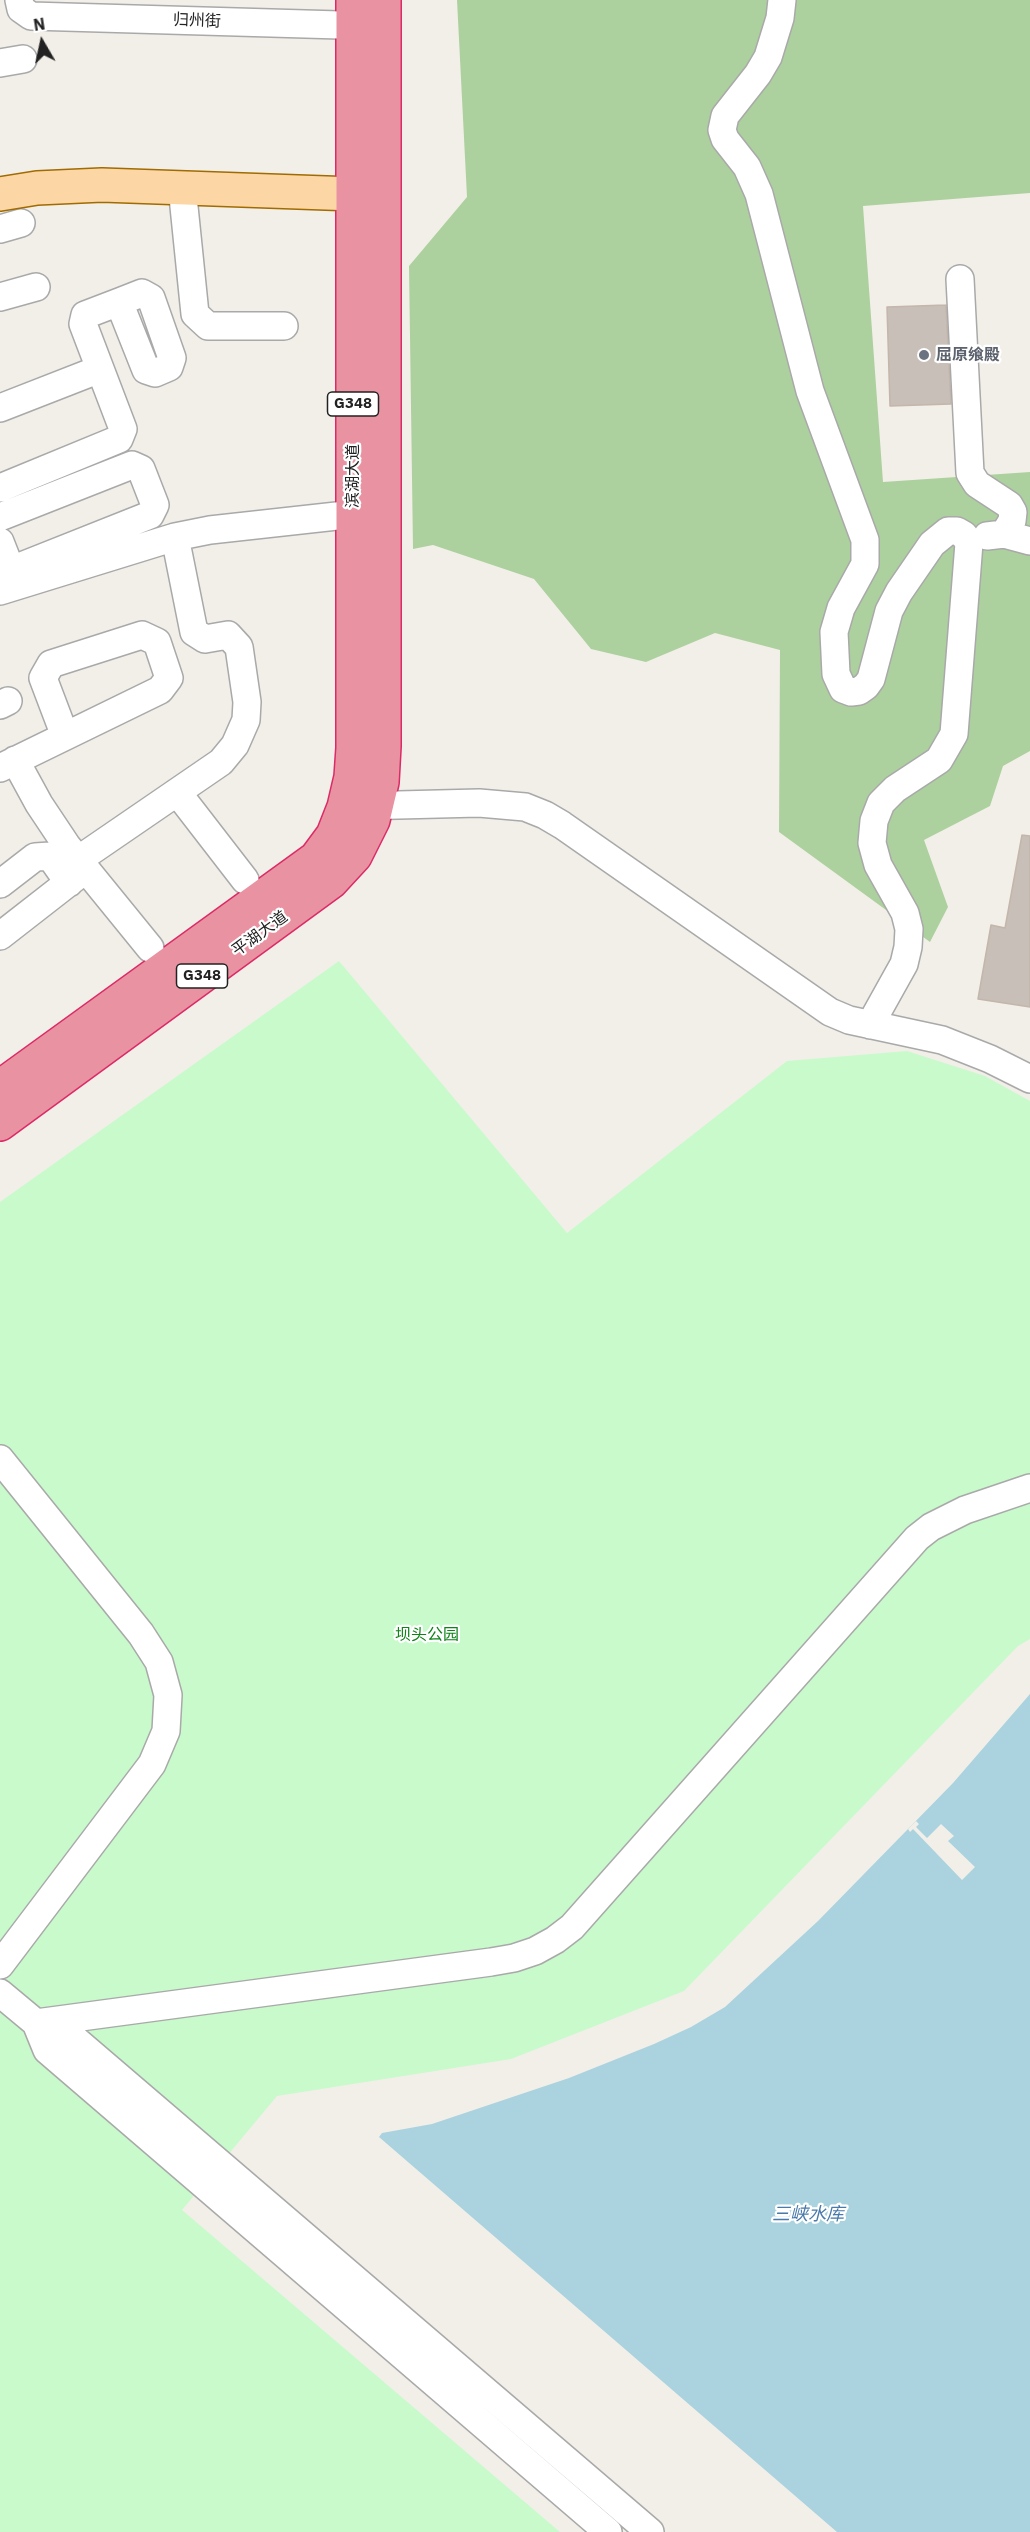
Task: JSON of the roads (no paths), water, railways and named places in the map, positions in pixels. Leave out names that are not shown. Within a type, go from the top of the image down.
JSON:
[{"type":"highway","name":"滨湖大道","points":[[368,13],[369,513],[384,746],[382,782],[376,806]]},
{"type":"highway","name":"滨湖大道","points":[[344,807],[351,777],[369,513]]},
{"type":"highway","name":"平湖大道","points":[[0,1124],[331,882],[355,855],[373,820],[376,806]]},
{"type":"highway","name":"平湖大道","points":[[0,1087],[316,858],[333,835],[344,807]]},
{"type":"main road","points":[[0,194],[37,188],[102,185],[368,194]]},
{"type":"street","name":"归州街","points":[[19,0],[21,9],[31,16],[368,13]]},
{"type":"street","points":[[782,0],[780,18],[768,57],[758,74],[724,116],[722,130],[725,139],[747,167],[759,194],[810,391],[865,540],[865,564],[841,608],[834,632],[836,674],[843,689],[851,692],[859,691],[871,679],[889,611],[899,592],[932,544],[948,531],[957,531],[964,535],[969,543],[954,734],[949,747],[939,760],[895,789],[881,803],[874,821],[872,843],[878,865],[905,912],[909,929],[904,964],[870,1025]]},
{"type":"street","points":[[182,187],[195,314],[208,326],[284,326]]},
{"type":"street","points":[[960,279],[970,473],[977,484],[1009,505],[1013,512],[1012,520],[1004,534]]},
{"type":"street","points":[[0,297],[36,287]]},
{"type":"street","points":[[0,488],[119,439],[123,429],[83,324],[85,315],[119,302]]},
{"type":"street","points":[[0,408],[100,369]]},
{"type":"street","points":[[0,517],[132,465],[141,469],[155,505],[150,515],[4,578]]},
{"type":"street","points":[[4,578],[210,530],[369,513]]},
{"type":"street","points":[[969,543],[1004,534],[1030,541]]},
{"type":"street","points":[[0,936],[78,870],[177,792],[221,762],[235,745],[246,720],[247,702],[239,647],[228,636],[205,639],[194,633],[175,537]]},
{"type":"street","points":[[0,542],[4,578]]},
{"type":"street","points":[[65,736],[43,678],[51,664],[142,635],[157,642],[169,678],[160,690],[8,764],[39,804],[78,870],[150,948]]},
{"type":"street","points":[[177,792],[245,880]]},
{"type":"street","points":[[344,807],[479,803],[525,807],[562,825],[812,1001],[849,1020],[942,1040],[990,1059],[1030,1079]]},
{"type":"street","points":[[0,884],[35,857],[50,856],[78,870]]},
{"type":"street","points":[[0,1459],[141,1634],[159,1662],[168,1695],[166,1731],[152,1764],[0,1965]]},
{"type":"street","points":[[36,2023],[491,1962],[536,1951],[572,1927],[905,1550],[931,1527],[947,1518],[1030,1488]]},
{"type":"street","points":[[0,1992],[36,2023],[65,2031],[650,2532]]},
{"type":"street","points":[[36,2023],[47,2050],[608,2532]]},
{"type":"water","name":"三峡水库","points":[[1030,1694],[1030,2532],[837,2532],[379,2137],[382,2133],[432,2124],[569,2078],[654,2044],[691,2027],[725,2007],[818,1921],[953,1783]]},
{"type":"place","name":"屈原飨殿","points":[[924,355]]},
{"type":"park label","name":"坝头公园","points":[[427,1635]]}]
